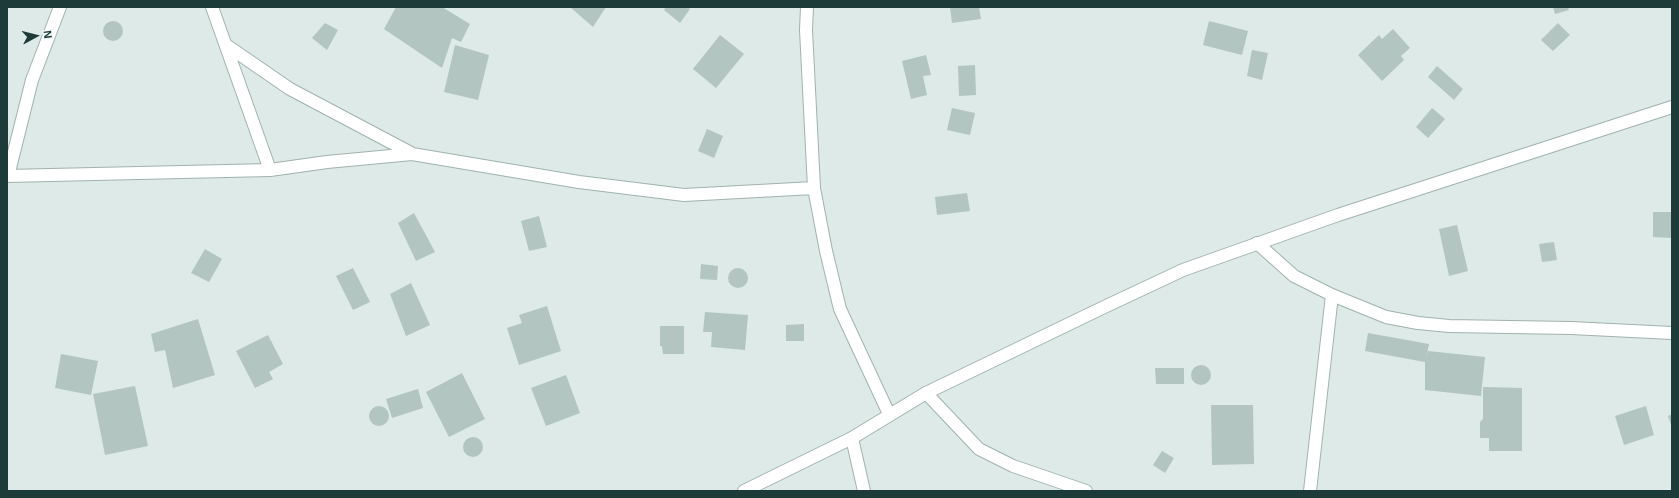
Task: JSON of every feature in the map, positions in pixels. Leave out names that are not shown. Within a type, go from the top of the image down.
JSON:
[{"type":"street","points":[[60,7],[32,80],[7,176],[270,170],[327,162],[412,154],[578,182],[684,195],[814,188]]},
{"type":"street","points":[[212,7],[270,170]]},
{"type":"street","points":[[807,7],[806,30],[814,188],[826,251],[840,309],[889,414]]},
{"type":"street","points":[[226,45],[290,89],[412,154]]},
{"type":"street","points":[[744,491],[852,438],[889,414],[926,393],[1176,274],[1257,243],[1672,107]]},
{"type":"street","points":[[1257,243],[1294,276],[1332,295],[1386,317],[1418,323],[1449,326],[1570,328],[1672,333]]},
{"type":"street","points":[[1310,491],[1332,295]]},
{"type":"street","points":[[926,393],[979,449],[1013,466],[1086,491]]},
{"type":"street","points":[[852,438],[864,491]]},
{"type":"building","points":[[396,7],[442,7],[470,24],[461,42],[452,38],[442,68],[384,29]]},
{"type":"building","points":[[570,7],[606,7],[593,27]]},
{"type":"building","points":[[666,7],[687,7],[690,9],[680,23],[664,10]]},
{"type":"building","points":[[950,7],[979,7],[981,19],[952,23]]},
{"type":"building","points":[[1553,7],[1568,7],[1569,10],[1555,14]]},
{"type":"building","points":[[109,21],[117,21],[123,27],[123,35],[117,41],[109,41],[103,35],[103,27]]},
{"type":"building","points":[[1209,21],[1248,31],[1242,55],[1203,45]]},
{"type":"building","points":[[325,23],[338,30],[327,50],[312,38]]},
{"type":"building","points":[[1558,23],[1570,35],[1553,51],[1541,40]]},
{"type":"building","points":[[1393,29],[1410,48],[1401,56],[1404,60],[1382,81],[1358,55],[1379,35],[1382,39]]},
{"type":"building","points":[[720,35],[744,54],[716,88],[693,69]]},
{"type":"building","points":[[455,45],[489,55],[478,100],[444,92]]},
{"type":"building","points":[[1252,50],[1268,53],[1262,80],[1247,76]]},
{"type":"building","points":[[926,55],[931,75],[923,76],[927,95],[911,99],[902,61]]},
{"type":"building","points":[[975,65],[976,95],[959,96],[958,66]]},
{"type":"building","points":[[1437,66],[1463,89],[1454,100],[1428,77]]},
{"type":"building","points":[[952,108],[975,113],[970,135],[947,130]]},
{"type":"building","points":[[1432,108],[1445,119],[1428,138],[1416,127]]},
{"type":"building","points":[[707,129],[723,136],[714,158],[698,151]]},
{"type":"building","points":[[967,193],[970,211],[937,215],[935,197]]},
{"type":"building","points":[[1653,212],[1672,212],[1672,238],[1653,237]]},
{"type":"building","points":[[414,213],[435,252],[416,261],[398,223]]},
{"type":"building","points":[[539,216],[547,247],[529,251],[521,221]]},
{"type":"building","points":[[1457,225],[1468,271],[1449,276],[1439,229]]},
{"type":"building","points":[[1554,242],[1557,260],[1542,262],[1539,244]]},
{"type":"building","points":[[205,249],[222,259],[209,282],[191,273]]},
{"type":"building","points":[[701,264],[718,266],[717,280],[700,279]]},
{"type":"building","points":[[353,268],[370,302],[353,310],[336,276]]},
{"type":"building","points":[[738,268],[745,271],[748,278],[745,285],[738,288],[731,285],[728,278],[731,271]]},
{"type":"building","points":[[411,283],[430,325],[406,336],[390,294]]},
{"type":"building","points":[[547,306],[561,351],[519,365],[507,328],[522,323],[519,315]]},
{"type":"building","points":[[705,312],[748,315],[745,350],[711,347],[712,332],[703,332]]},
{"type":"building","points":[[198,319],[215,375],[173,388],[165,350],[155,352],[151,334]]},
{"type":"building","points":[[804,324],[804,341],[786,341],[786,325]]},
{"type":"building","points":[[660,326],[684,326],[684,354],[663,354],[662,346],[660,346]]},
{"type":"building","points":[[1368,333],[1429,344],[1426,359],[1428,351],[1485,357],[1481,396],[1425,390],[1425,362],[1365,351]]},
{"type":"building","points":[[268,335],[283,364],[269,372],[273,379],[255,388],[236,351]]},
{"type":"building","points":[[61,354],[98,361],[91,395],[55,388]]},
{"type":"building","points":[[1197,365],[1205,365],[1211,371],[1211,379],[1205,385],[1197,385],[1191,379],[1191,371]]},
{"type":"building","points":[[1155,368],[1184,368],[1184,384],[1156,384]]},
{"type":"building","points":[[462,373],[485,419],[449,437],[426,392]]},
{"type":"building","points":[[566,375],[580,413],[546,426],[531,388]]},
{"type":"building","points":[[135,386],[148,446],[105,455],[93,394]]},
{"type":"building","points":[[1483,387],[1522,388],[1522,451],[1489,451],[1489,438],[1480,438],[1480,422],[1483,419]]},
{"type":"building","points":[[418,389],[423,408],[392,418],[386,399]]},
{"type":"building","points":[[1211,405],[1253,405],[1254,464],[1212,465]]},
{"type":"building","points":[[375,406],[383,406],[389,412],[389,420],[383,426],[375,426],[369,420],[369,412]]},
{"type":"building","points":[[1646,406],[1654,435],[1624,445],[1615,416]]},
{"type":"building","points":[[1672,414],[1672,428],[1668,416]]},
{"type":"building","points":[[473,437],[480,440],[483,447],[480,454],[473,457],[466,454],[463,447],[466,440]]},
{"type":"building","points":[[1162,451],[1174,458],[1165,473],[1153,465]]}]
